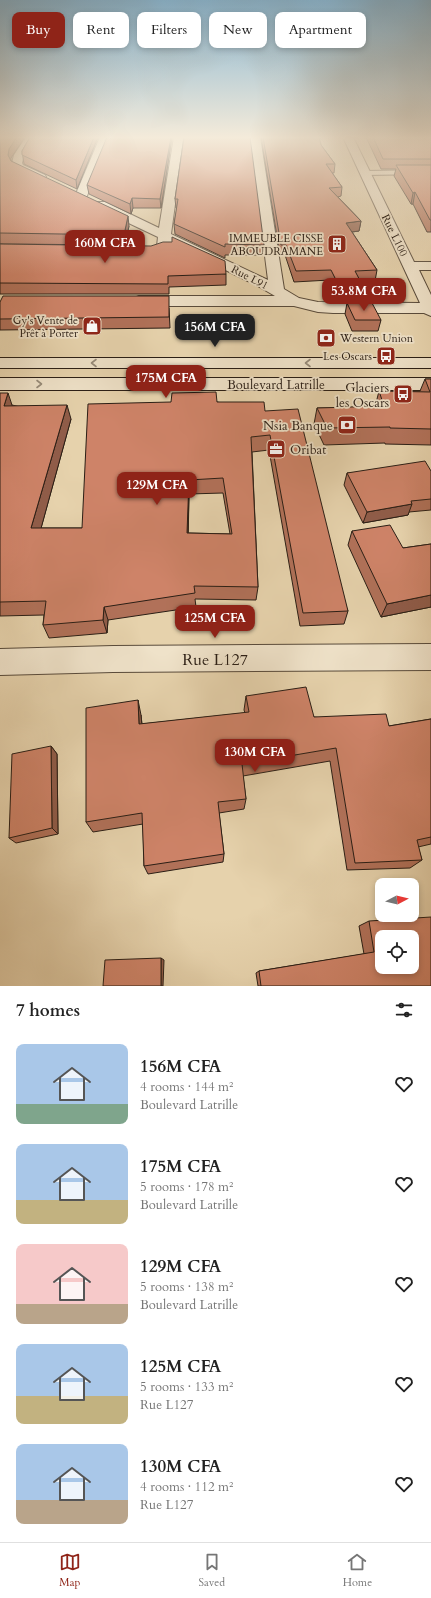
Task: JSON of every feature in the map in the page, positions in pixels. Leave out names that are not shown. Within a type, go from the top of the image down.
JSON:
[{"type":"street","name":"Rue L91","points":[[82,183],[77,194],[278,291],[294,301]]},
{"type":"street","points":[[152,251],[163,247],[172,183]]},
{"type":"street","points":[[262,183],[278,291]]},
{"type":"street","name":"Rue L100","points":[[369,183],[430,309]]},
{"type":"street","points":[[410,266],[431,266]]},
{"type":"street","points":[[127,301],[294,301],[318,307],[333,308],[430,309]]},
{"type":"street","name":"Boulevard Latrille","points":[[0,363],[431,363]]},
{"type":"street","name":"Boulevard Latrille","points":[[0,384],[431,384]]},
{"type":"street","name":"Rue L127","points":[[0,662],[113,659],[431,657]]},
{"type":"building","points":[[0,183],[58,183],[128,216],[124,235],[0,233]]},
{"type":"building","points":[[88,183],[163,183],[160,199],[132,198],[130,204],[87,185]]},
{"type":"building","points":[[177,183],[256,183],[264,245],[225,244],[225,247],[174,224],[178,199],[175,199]]},
{"type":"building","points":[[271,183],[339,183],[342,187],[329,188],[361,221],[346,223],[377,270],[355,271],[365,290],[341,290],[331,270],[296,271],[286,245],[281,245]]},
{"type":"building","points":[[407,183],[431,183],[431,220],[415,192],[413,193]]},
{"type":"building","points":[[172,237],[225,261],[226,274],[168,276],[168,284],[0,283],[0,244],[151,246],[163,242],[172,242]]},
{"type":"building","points":[[3,296],[169,296],[169,317],[0,319],[0,302]]},
{"type":"building","points":[[347,303],[372,303],[381,320],[355,320]]},
{"type":"building","points":[[425,379],[431,379],[431,429],[390,427],[327,428],[317,408],[384,406],[379,391],[430,392]]},
{"type":"building","points":[[216,392],[217,402],[264,402],[265,411],[298,409],[348,611],[303,613],[270,435],[251,437],[258,587],[194,586],[195,593],[104,607],[103,620],[43,625],[46,601],[0,602],[0,393],[8,393],[4,406],[67,405],[31,528],[82,528],[88,404],[171,402],[172,393]],"holes":[[[223,478],[232,534],[187,533],[189,480]]]},
{"type":"building","points":[[425,461],[431,471],[431,499],[411,501],[412,504],[367,512],[347,473]]},
{"type":"building","points":[[390,525],[403,548],[431,544],[431,595],[387,604],[352,531]]},
{"type":"building","points":[[306,687],[314,717],[386,714],[389,726],[431,719],[431,837],[417,840],[422,860],[355,863],[336,748],[242,764],[246,799],[218,802],[224,854],[144,866],[142,813],[86,822],[86,708],[138,700],[139,724],[249,712],[246,696]]},
{"type":"building","points":[[51,746],[52,828],[9,838],[12,754]]},
{"type":"building","points":[[431,917],[431,986],[261,986],[259,971],[374,952],[369,921],[419,922],[419,918]]},
{"type":"building","points":[[161,958],[161,986],[103,986],[105,960]]},
{"type":"place","name":"IMMEUBLE CISSE ABOUDRAMANE","points":[[337,244]]},
{"type":"place","name":"Gy's Vente de Prêt à Porter","points":[[92,326]]},
{"type":"place","name":"Western Union","points":[[326,338]]},
{"type":"place","name":"Les Oscars","points":[[386,356]]},
{"type":"place","name":"Glaciers les Oscars","points":[[403,394]]},
{"type":"place","name":"Nsia Banque","points":[[347,425]]},
{"type":"place","name":"Oribat","points":[[276,449]]}]
